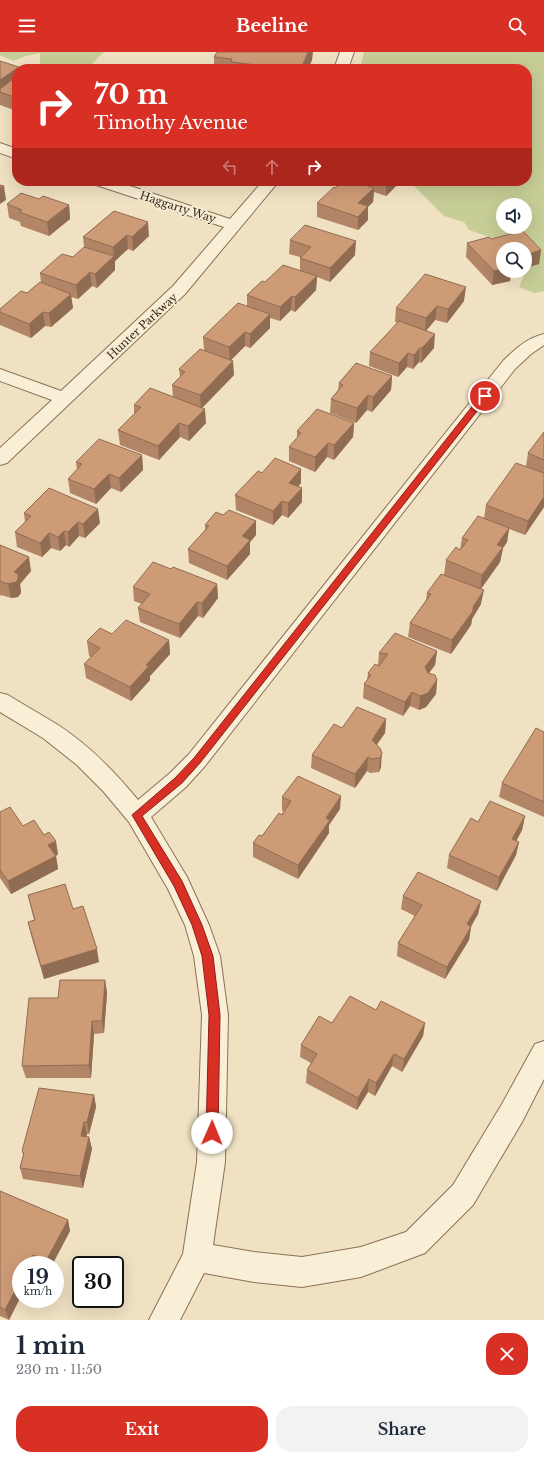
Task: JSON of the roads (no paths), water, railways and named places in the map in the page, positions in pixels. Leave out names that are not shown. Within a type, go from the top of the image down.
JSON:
[{"type":"street","points":[[342,64],[346,52]]},
{"type":"street","points":[[0,148],[12,152]]},
{"type":"street","name":"Haggarty Way","points":[[114,186],[235,225]]},
{"type":"street","name":"Hunter Parkway","points":[[0,458],[180,290],[267,186]]},
{"type":"street","points":[[137,815],[178,780],[197,760],[522,351],[534,342],[544,339]]},
{"type":"street","points":[[0,375],[64,398]]},
{"type":"street","points":[[0,701],[51,732],[85,759],[111,784],[137,815],[178,884],[197,925],[207,956],[215,1015],[211,1162],[197,1257],[164,1320]]},
{"type":"street","points":[[197,1257],[254,1267],[302,1272],[361,1262],[415,1243],[463,1195],[512,1113],[544,1053]]}]
